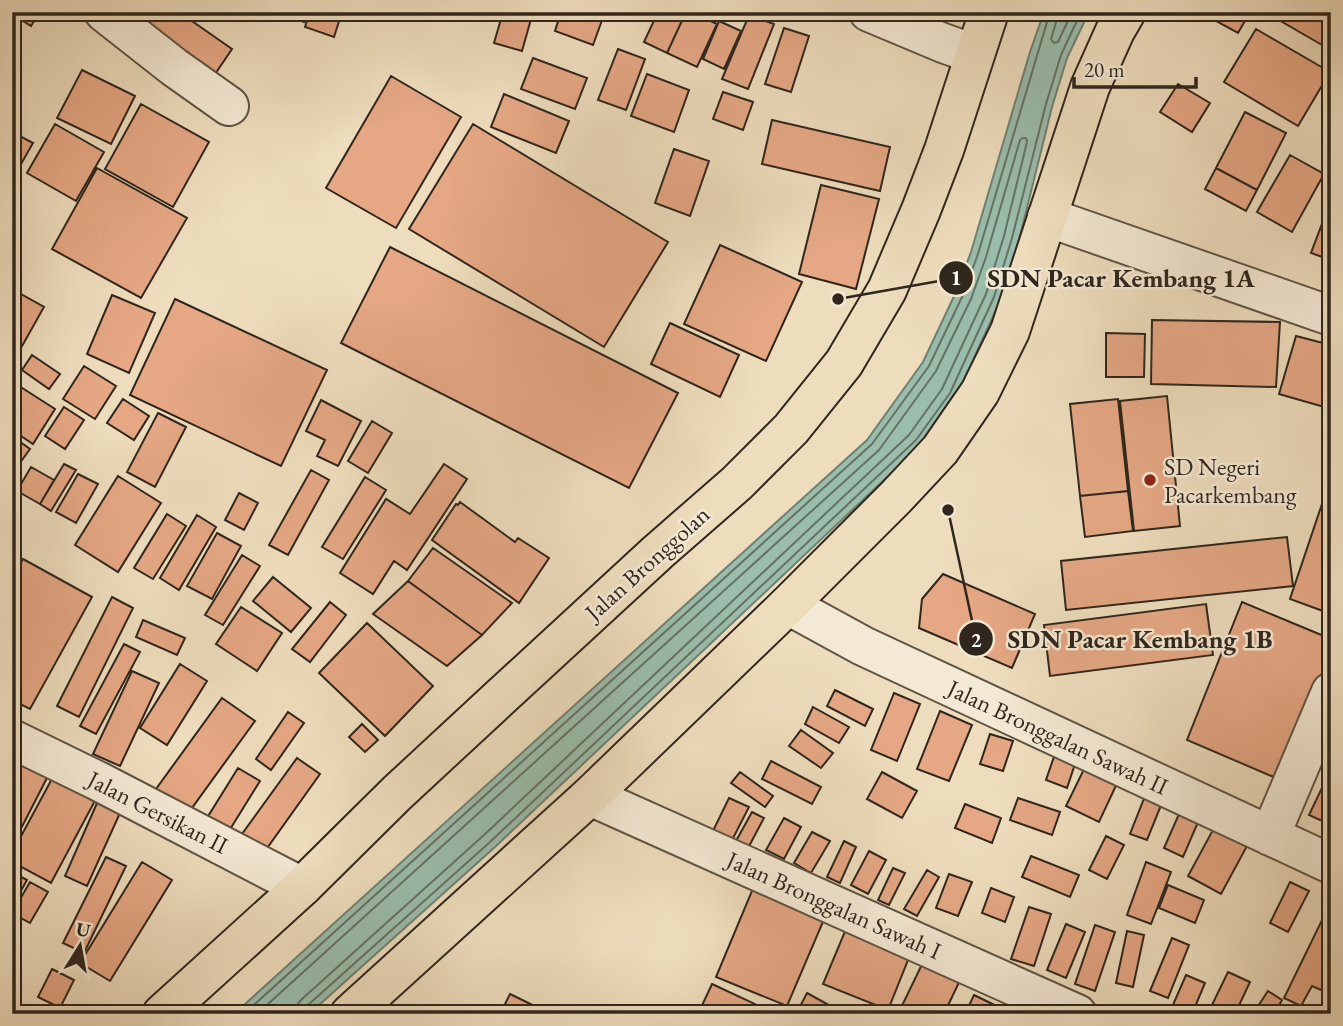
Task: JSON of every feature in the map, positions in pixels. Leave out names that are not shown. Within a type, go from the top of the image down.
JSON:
[{"type":"main road","name":"Jalan Bronggolan","points":[[162,1014],[302,887],[464,731],[737,483],[790,429],[844,363],[887,290],[944,150],[989,12]]},
{"type":"main road","points":[[350,1014],[590,796],[788,605],[940,450],[980,392],[1010,331],[1090,87],[1125,12]]},
{"type":"street","points":[[104,12],[229,106]]},
{"type":"street","points":[[869,12],[974,54]]},
{"type":"street","points":[[1047,217],[1331,316]]},
{"type":"street","name":"Jalan Bronggalan Sawah II","points":[[788,605],[863,646],[1331,864]]},
{"type":"street","points":[[1270,836],[1331,692]]},
{"type":"street","name":"Jalan Gersikan II","points":[[12,739],[302,887]]},
{"type":"street","name":"Jalan Bronggalan Sawah I","points":[[590,796],[1077,1014]]},
{"type":"water","points":[[1044,12],[1089,12],[1067,58],[1001,299],[956,397],[921,445],[495,847],[309,1014],[234,1014],[867,440],[923,362],[956,292],[971,252]]},
{"type":"building","points":[[12,12],[39,12],[31,26]]},
{"type":"building","points":[[139,12],[179,12],[232,49],[211,80],[131,24]]},
{"type":"building","points":[[276,12],[307,12],[304,22]]},
{"type":"building","points":[[310,12],[342,12],[334,37],[305,27]]},
{"type":"building","points":[[503,12],[533,12],[522,51],[494,43]]},
{"type":"building","points":[[561,12],[605,12],[593,45],[555,31]]},
{"type":"building","points":[[658,12],[686,12],[667,53],[644,42]]},
{"type":"building","points":[[686,12],[717,24],[697,67],[667,53]]},
{"type":"building","points":[[1207,12],[1250,12],[1238,33],[1205,15]]},
{"type":"building","points":[[1265,12],[1331,12],[1331,30],[1322,45]]},
{"type":"building","points":[[749,15],[774,24],[748,89],[722,79]]},
{"type":"building","points":[[719,21],[741,31],[724,69],[703,59]]},
{"type":"building","points":[[784,28],[809,36],[791,92],[765,84]]},
{"type":"building","points":[[1256,29],[1330,72],[1298,126],[1224,82]]},
{"type":"building","points":[[618,49],[645,59],[626,110],[598,100]]},
{"type":"building","points":[[533,58],[587,78],[575,109],[521,89]]},
{"type":"building","points":[[82,70],[135,96],[111,144],[57,118]]},
{"type":"building","points":[[647,74],[689,90],[674,132],[631,116]]},
{"type":"building","points":[[391,76],[461,117],[396,228],[326,188]]},
{"type":"building","points":[[1178,84],[1210,103],[1192,132],[1160,112]]},
{"type":"building","points":[[723,92],[753,102],[743,130],[713,119]]},
{"type":"building","points":[[504,94],[569,121],[556,153],[491,127]]},
{"type":"building","points":[[141,104],[209,142],[173,207],[105,169]]},
{"type":"building","points":[[1245,112],[1286,133],[1257,190],[1216,168]]},
{"type":"building","points":[[772,120],[890,147],[880,191],[762,164]]},
{"type":"building","points":[[55,124],[104,152],[76,201],[27,173]]},
{"type":"building","points":[[473,124],[668,242],[604,347],[409,229]]},
{"type":"building","points":[[12,132],[33,143],[12,180]]},
{"type":"building","points":[[674,149],[709,161],[690,216],[655,203]]},
{"type":"building","points":[[1290,155],[1324,174],[1292,232],[1257,212]]},
{"type":"building","points":[[97,168],[187,218],[141,298],[52,249]]},
{"type":"building","points":[[1216,168],[1257,190],[1246,211],[1205,189]]},
{"type":"building","points":[[821,185],[879,199],[856,289],[799,274]]},
{"type":"building","points":[[1331,200],[1331,260],[1311,253]]},
{"type":"building","points":[[720,245],[802,282],[766,361],[684,324]]},
{"type":"building","points":[[390,247],[678,393],[629,488],[341,343]]},
{"type":"building","points":[[12,289],[44,307],[12,364]]},
{"type":"building","points":[[112,295],[155,313],[129,373],[87,354]]},
{"type":"building","points":[[175,299],[327,370],[281,466],[130,395]]},
{"type":"building","points":[[1152,320],[1280,322],[1276,387],[1151,384]]},
{"type":"building","points":[[670,323],[739,355],[720,397],[651,364]]},
{"type":"building","points":[[1106,333],[1145,334],[1144,377],[1106,377]]},
{"type":"building","points":[[1296,336],[1331,345],[1331,409],[1279,394]]},
{"type":"building","points":[[32,355],[60,374],[49,389],[22,370]]},
{"type":"building","points":[[84,366],[116,386],[95,419],[63,399]]},
{"type":"building","points":[[16,384],[55,409],[33,444],[12,430],[12,390]]},
{"type":"building","points":[[1167,396],[1180,526],[1134,531],[1120,401]]},
{"type":"building","points":[[123,399],[149,416],[134,440],[107,423]]},
{"type":"building","points":[[1118,399],[1128,491],[1080,496],[1070,404]]},
{"type":"building","points":[[321,400],[361,421],[338,466],[317,456],[325,440],[306,431]]},
{"type":"building","points":[[64,407],[84,420],[65,449],[45,436]]},
{"type":"building","points":[[158,413],[186,427],[155,487],[127,472]]},
{"type":"building","points":[[372,421],[392,433],[368,473],[348,461]]},
{"type":"building","points":[[12,436],[30,449],[12,474]]},
{"type":"building","points":[[64,464],[76,470],[51,511],[40,504]]},
{"type":"building","points":[[444,464],[467,479],[407,570],[394,561],[373,594],[340,573],[386,499],[410,514]]},
{"type":"building","points":[[31,467],[54,480],[40,504],[17,491]]},
{"type":"building","points":[[311,470],[329,480],[288,555],[269,545]]},
{"type":"building","points":[[78,474],[98,484],[76,523],[56,512]]},
{"type":"building","points":[[118,476],[161,503],[118,572],[75,545]]},
{"type":"building","points":[[365,477],[386,490],[343,559],[322,547]]},
{"type":"building","points":[[1128,491],[1133,531],[1085,537],[1080,496]]},
{"type":"building","points":[[239,493],[258,503],[244,530],[225,520]]},
{"type":"building","points":[[1324,498],[1331,501],[1331,614],[1290,599]]},
{"type":"building","points":[[460,502],[515,542],[518,538],[549,558],[519,603],[432,540]]},
{"type":"building","points":[[167,514],[186,526],[153,579],[134,568]]},
{"type":"building","points":[[197,515],[216,527],[179,590],[160,578]]},
{"type":"building","points":[[217,533],[241,546],[212,599],[187,586]]},
{"type":"building","points":[[1287,537],[1293,586],[1066,610],[1061,561]]},
{"type":"building","points":[[433,548],[512,603],[482,635],[408,581]]},
{"type":"building","points":[[242,555],[260,566],[223,625],[205,615]]},
{"type":"building","points":[[23,559],[92,597],[30,709],[12,700],[12,579]]},
{"type":"building","points":[[943,574],[1035,614],[1012,668],[919,628],[922,599]]},
{"type":"building","points":[[273,577],[311,608],[291,632],[253,601]]},
{"type":"building","points":[[408,581],[482,635],[447,666],[373,614]]},
{"type":"building","points":[[112,597],[133,608],[79,717],[57,706]]},
{"type":"building","points":[[330,602],[346,615],[310,662],[292,649]]},
{"type":"building","points":[[1242,602],[1331,639],[1331,653],[1276,778],[1187,740]]},
{"type":"building","points":[[1206,604],[1213,655],[1050,676],[1044,625]]},
{"type":"building","points":[[241,607],[282,633],[257,671],[216,644]]},
{"type":"building","points":[[143,620],[185,638],[177,655],[136,637]]},
{"type":"building","points":[[367,623],[433,686],[385,736],[319,673]]},
{"type":"building","points":[[124,644],[140,652],[96,734],[80,726]]},
{"type":"building","points":[[180,664],[207,681],[167,745],[140,728]]},
{"type":"building","points":[[132,671],[159,683],[120,766],[93,754]]},
{"type":"building","points":[[835,690],[873,709],[865,726],[827,706]]},
{"type":"building","points":[[894,693],[920,704],[897,761],[871,750]]},
{"type":"building","points":[[222,698],[255,721],[189,812],[156,789]]},
{"type":"building","points":[[813,707],[849,727],[839,743],[805,724]]},
{"type":"building","points":[[940,711],[972,725],[949,781],[917,769]]},
{"type":"building","points":[[288,712],[304,723],[271,770],[256,759]]},
{"type":"building","points":[[362,724],[378,740],[365,752],[349,737]]},
{"type":"building","points":[[801,730],[833,753],[821,768],[789,746]]},
{"type":"building","points":[[990,734],[1013,741],[1003,771],[980,764]]},
{"type":"building","points":[[1056,751],[1077,758],[1067,788],[1046,780]]},
{"type":"building","points":[[12,758],[48,776],[12,846]]},
{"type":"building","points":[[297,758],[320,774],[265,851],[242,834]]},
{"type":"building","points":[[771,761],[821,787],[812,804],[762,779]]},
{"type":"building","points":[[1088,761],[1120,777],[1099,822],[1066,806]]},
{"type":"building","points":[[238,768],[260,781],[229,831],[207,818]]},
{"type":"building","points":[[1331,769],[1331,825],[1309,815]]},
{"type":"building","points":[[740,772],[773,796],[765,807],[731,783]]},
{"type":"building","points":[[882,772],[917,791],[902,818],[867,799]]},
{"type":"building","points":[[54,775],[97,797],[51,883],[12,862],[12,853]]},
{"type":"building","points":[[1147,791],[1164,798],[1147,840],[1130,834]]},
{"type":"building","points":[[729,798],[749,807],[729,846],[710,837]]},
{"type":"building","points":[[1018,798],[1060,812],[1052,835],[1010,820]]},
{"type":"building","points":[[97,803],[120,813],[87,886],[65,876]]},
{"type":"building","points":[[965,804],[1001,818],[992,843],[955,828]]},
{"type":"building","points":[[1183,805],[1202,813],[1183,857],[1164,848]]},
{"type":"building","points":[[752,812],[764,818],[748,848],[736,841]]},
{"type":"building","points":[[784,818],[801,827],[784,859],[766,850]]},
{"type":"building","points":[[1214,828],[1247,846],[1221,894],[1188,876]]},
{"type":"building","points":[[812,832],[830,841],[811,873],[794,863]]},
{"type":"building","points":[[1106,836],[1124,845],[1107,879],[1089,870]]},
{"type":"building","points":[[844,841],[856,847],[840,883],[827,877]]},
{"type":"building","points":[[869,851],[886,860],[868,894],[851,885]]},
{"type":"building","points":[[1031,856],[1079,875],[1070,897],[1022,877]]},
{"type":"building","points":[[106,857],[126,866],[84,953],[63,943]]},
{"type":"building","points":[[142,862],[172,880],[110,981],[80,963]]},
{"type":"building","points":[[1146,862],[1171,872],[1151,924],[1127,915]]},
{"type":"building","points":[[893,868],[905,873],[889,905],[878,900]]},
{"type":"building","points":[[927,870],[939,877],[917,916],[904,909]]},
{"type":"building","points":[[12,872],[27,880],[12,907]]},
{"type":"building","points":[[949,874],[972,882],[958,916],[936,908]]},
{"type":"building","points":[[30,882],[48,892],[30,923],[12,913]]},
{"type":"building","points":[[1290,882],[1309,891],[1288,932],[1270,923]]},
{"type":"building","points":[[1168,885],[1204,900],[1195,923],[1159,908]]},
{"type":"building","points":[[754,886],[825,917],[787,1006],[716,977]]},
{"type":"building","points":[[991,888],[1014,897],[1005,922],[982,913]]},
{"type":"building","points":[[1029,907],[1051,914],[1034,966],[1011,959]]},
{"type":"building","points":[[1324,916],[1331,919],[1331,987],[1328,993],[1312,986],[1301,1006],[1284,998]]},
{"type":"building","points":[[1066,924],[1085,932],[1066,978],[1047,970]]},
{"type":"building","points":[[1095,925],[1115,932],[1095,991],[1075,984]]},
{"type":"building","points":[[846,929],[910,955],[888,1010],[823,984]]},
{"type":"building","points":[[1127,931],[1144,935],[1133,987],[1116,983]]},
{"type":"building","points":[[1172,938],[1189,945],[1168,998],[1150,991]]},
{"type":"building","points":[[925,958],[962,976],[944,1014],[898,1014]]},
{"type":"building","points":[[52,969],[74,980],[60,1008],[38,997]]},
{"type":"building","points":[[1228,972],[1250,982],[1235,1014],[1214,1014],[1209,1011]]},
{"type":"building","points":[[1186,975],[1205,983],[1192,1014],[1169,1014]]},
{"type":"building","points":[[712,984],[772,1012],[772,1014],[698,1014]]},
{"type":"building","points":[[1268,991],[1282,1000],[1274,1014],[1253,1014]]},
{"type":"building","points":[[807,993],[845,1014],[796,1014]]},
{"type":"building","points":[[510,994],[551,1014],[500,1014]]},
{"type":"building","points":[[974,995],[1013,1014],[965,1014]]},
{"type":"place","name":"SDN Pacar Kembang 1A","points":[[838,299]]},
{"type":"place","name":"SD Negeri Pacarkembang","points":[[1150,480]]},
{"type":"place","name":"SDN Pacar Kembang 1B","points":[[948,510]]}]
